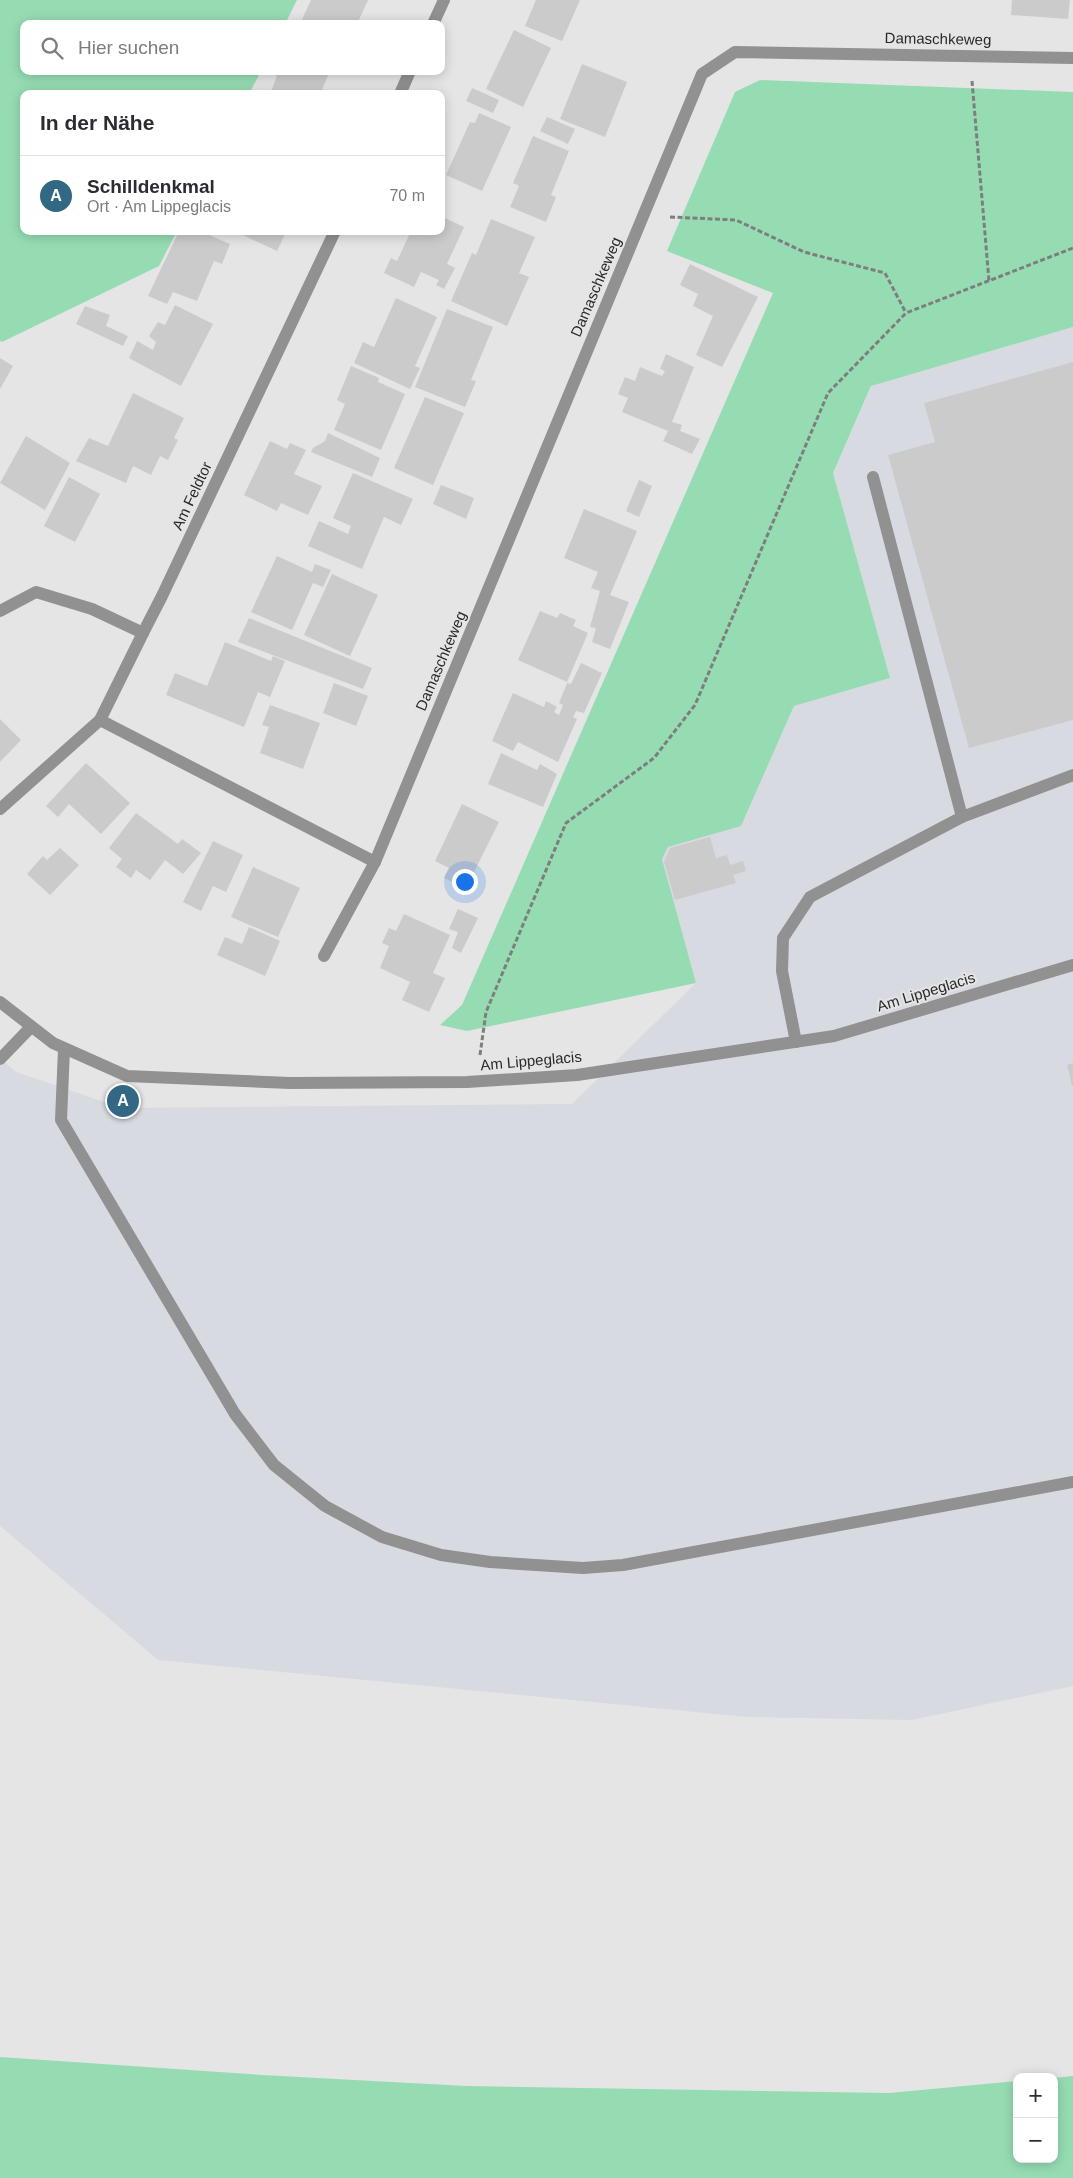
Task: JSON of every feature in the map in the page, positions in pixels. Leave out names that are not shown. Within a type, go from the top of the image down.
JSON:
[{"type":"street","points":[[435,20],[444,0]]},
{"type":"street","name":"Damaschkeweg","points":[[324,956],[375,862],[702,74],[735,52],[1073,58]]},
{"type":"street","points":[[402,90],[408,75]]},
{"type":"street","name":"Am Feldtor","points":[[143,633],[333,235]]},
{"type":"street","points":[[873,477],[962,817]]},
{"type":"street","points":[[0,611],[36,592],[92,609],[143,633],[100,720],[0,809]]},
{"type":"street","points":[[100,720],[375,862]]},
{"type":"street","points":[[796,1042],[782,971],[783,938],[810,897],[962,817],[1073,775]]},
{"type":"street","name":"Am Lippeglacis","points":[[0,1002],[53,1043],[127,1076],[290,1083],[466,1082],[577,1075],[834,1036],[1073,965]]},
{"type":"street","points":[[0,1059],[31,1026]]},
{"type":"street","points":[[64,1048],[61,1120],[235,1414],[274,1465],[325,1506],[382,1537],[441,1555],[490,1562],[583,1568],[623,1565],[1073,1482]]},
{"type":"path","points":[[973,92],[989,281]]},
{"type":"path","points":[[643,216],[736,220],[804,252],[885,273],[906,313]]},
{"type":"path","points":[[466,1082],[480,1056],[486,1012],[566,823],[654,758],[695,705],[828,393],[906,313],[1073,248]]},
{"type":"shaded area","points":[[1073,327],[1073,1686],[912,1720],[747,1717],[158,1660],[0,1526],[0,1058],[16,1072],[122,1108],[572,1104],[696,983],[662,859],[668,847],[741,825],[794,706],[890,678],[833,473],[872,385]]},
{"type":"green space","points":[[0,0],[297,0],[287,20],[20,20],[20,75],[259,75],[251,90],[20,90],[20,235],[175,235],[159,266],[2,342],[0,341]]},
{"type":"green space","points":[[760,80],[1073,92],[1073,327],[871,386],[833,473],[890,678],[794,706],[741,826],[668,847],[662,859],[696,983],[467,1031],[440,1025],[462,1005],[773,293],[667,251],[735,92]]},
{"type":"green space","points":[[0,2057],[262,2075],[466,2086],[889,2093],[1013,2081],[1013,2163],[1058,2163],[1058,2078],[1073,2076],[1073,2178],[0,2178]]},
{"type":"building","points":[[311,0],[368,0],[359,20],[302,20]]},
{"type":"building","points":[[536,0],[580,0],[562,41],[525,26]]},
{"type":"building","points":[[1012,0],[1070,0],[1068,19],[1011,15]]},
{"type":"building","points":[[514,30],[551,48],[523,107],[486,89]]},
{"type":"building","points":[[582,64],[627,82],[605,137],[560,119]]},
{"type":"building","points":[[274,75],[328,75],[322,90],[272,90],[277,76]]},
{"type":"building","points":[[472,88],[499,100],[493,113],[466,101]]},
{"type":"building","points":[[479,113],[511,127],[482,191],[446,175],[470,122],[475,123]]},
{"type":"building","points":[[547,117],[575,129],[568,144],[540,131]]},
{"type":"building","points":[[533,136],[569,151],[551,195],[556,197],[546,222],[510,207],[519,186],[513,183]]},
{"type":"building","points":[[445,218],[464,227],[447,264],[455,268],[444,289],[436,285],[439,280],[421,272],[414,287],[384,273],[391,258],[397,261],[409,235],[445,235]]},
{"type":"building","points":[[491,219],[535,237],[519,273],[529,277],[507,326],[451,301],[472,253],[476,255]]},
{"type":"building","points":[[177,235],[209,235],[230,244],[222,264],[214,261],[197,301],[173,292],[167,304],[148,296]]},
{"type":"building","points":[[243,235],[285,235],[277,251]]},
{"type":"building","points":[[690,264],[758,297],[722,367],[696,355],[713,316],[693,306],[698,294],[680,285]]},
{"type":"building","points":[[396,298],[437,317],[415,366],[420,368],[410,389],[354,363],[363,342],[374,347]]},
{"type":"building","points":[[175,305],[213,324],[181,386],[129,358],[137,341],[153,350],[156,342],[149,336],[158,322],[165,325]]},
{"type":"building","points":[[85,306],[110,315],[106,326],[128,336],[123,346],[76,324]]},
{"type":"building","points":[[447,309],[493,327],[471,380],[476,381],[465,407],[415,387]]},
{"type":"building","points":[[666,354],[694,367],[672,422],[682,425],[680,431],[700,439],[692,454],[663,441],[668,431],[622,412],[628,398],[618,394],[625,377],[635,381],[640,367],[662,376],[665,371],[660,369]]},
{"type":"building","points":[[0,358],[13,366],[0,389]]},
{"type":"building","points":[[1073,362],[1073,720],[969,748],[888,455],[935,442],[924,403]]},
{"type":"building","points":[[351,366],[379,378],[378,382],[405,394],[381,450],[334,430],[345,404],[337,400]]},
{"type":"building","points":[[133,393],[184,418],[174,438],[178,440],[168,460],[160,456],[151,475],[133,466],[126,483],[76,461],[89,438],[108,446]]},
{"type":"building","points":[[425,397],[464,413],[433,485],[394,468]]},
{"type":"building","points":[[328,433],[380,458],[372,477],[311,452],[313,448],[325,441]]},
{"type":"building","points":[[26,436],[70,463],[45,510],[0,483]]},
{"type":"building","points":[[270,441],[287,449],[290,443],[306,450],[294,474],[322,486],[308,515],[281,503],[277,511],[244,495]]},
{"type":"building","points":[[353,473],[413,499],[401,525],[384,517],[362,569],[308,546],[319,521],[348,534],[351,526],[333,518]]},
{"type":"building","points":[[69,477],[100,494],[75,542],[44,526]]},
{"type":"building","points":[[639,480],[652,486],[639,517],[626,511]]},
{"type":"building","points":[[441,485],[474,498],[466,519],[433,504]]},
{"type":"building","points":[[584,509],[637,531],[610,595],[629,602],[610,649],[592,642],[596,628],[590,627],[600,591],[591,588],[598,572],[564,558]]},
{"type":"building","points":[[277,556],[312,572],[315,564],[331,570],[323,587],[313,583],[292,630],[251,612]]},
{"type":"building","points":[[332,574],[378,595],[350,656],[304,635]]},
{"type":"building","points":[[540,611],[557,618],[560,613],[576,620],[573,626],[588,633],[567,682],[518,660]]},
{"type":"building","points":[[249,618],[372,668],[363,689],[238,642]]},
{"type":"building","points":[[225,642],[271,661],[273,656],[285,661],[270,697],[258,692],[244,727],[166,695],[175,673],[207,686]]},
{"type":"building","points":[[581,663],[602,673],[584,713],[576,711],[573,717],[577,719],[558,762],[518,742],[513,751],[492,741],[513,693],[544,707],[546,701],[557,707],[554,712],[559,715],[563,705],[559,703],[567,683],[571,684]]},
{"type":"building","points":[[334,683],[368,696],[356,726],[323,713]]},
{"type":"building","points":[[270,705],[320,723],[303,769],[260,753],[269,727],[262,725]]},
{"type":"building","points":[[0,719],[21,740],[0,762]]},
{"type":"building","points":[[501,753],[537,770],[540,764],[557,774],[543,807],[488,784]]},
{"type":"building","points":[[86,763],[130,803],[101,834],[69,804],[58,817],[46,806]]},
{"type":"building","points":[[462,804],[499,822],[466,888],[444,878],[449,868],[435,861]]},
{"type":"building","points":[[136,813],[178,844],[182,839],[201,853],[183,874],[165,860],[150,880],[136,870],[131,878],[116,867],[122,859],[109,848]]},
{"type":"building","points":[[710,837],[716,858],[727,855],[730,865],[743,861],[746,871],[733,875],[736,883],[675,900],[664,862],[670,848]]},
{"type":"building","points":[[213,841],[243,855],[226,892],[213,886],[201,911],[183,902]]},
{"type":"building","points":[[60,848],[79,865],[50,895],[27,874],[43,856],[47,860]]},
{"type":"building","points":[[253,867],[300,888],[278,937],[231,917]]},
{"type":"building","points":[[458,909],[478,918],[461,953],[452,948],[458,932],[449,929]]},
{"type":"building","points":[[404,914],[450,935],[433,973],[445,978],[429,1012],[402,1000],[410,982],[380,968],[389,946],[382,943],[389,928],[396,931]]},
{"type":"building","points":[[249,927],[280,941],[265,976],[217,955],[225,937],[242,944]]},
{"type":"building","points":[[1073,1063],[1073,1086],[1072,1086],[1067,1065]]},
{"type":"place","name":"Schilldenkmal","points":[[123,1101]]}]
